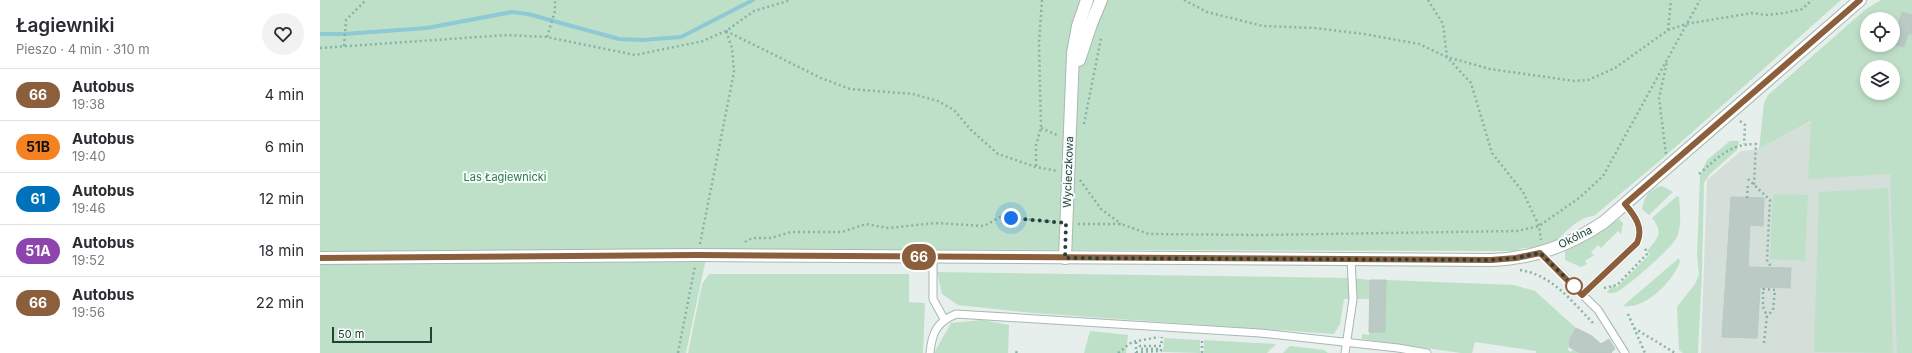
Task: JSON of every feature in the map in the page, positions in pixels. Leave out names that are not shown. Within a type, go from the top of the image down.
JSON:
[{"type":"street","name":"Wycieczkowa","points":[[1065,258],[1073,53],[1078,26],[1087,0]]},
{"type":"street","name":"Wycieczkowa","points":[[1072,86],[1083,47],[1101,0]]},
{"type":"street","name":"Okólna","points":[[320,258],[697,255],[1503,260],[1540,253],[1582,235],[1604,222],[1860,0]]},
{"type":"lane","points":[[1582,295],[1637,243],[1640,238],[1639,227],[1634,216],[1625,204]]},
{"type":"lane","points":[[1540,253],[1598,310],[1625,353]]},
{"type":"lane","points":[[933,257],[933,298],[944,319]]},
{"type":"lane","points":[[1345,353],[1353,299],[1351,259]]},
{"type":"lane","points":[[930,353],[935,330],[944,319],[956,314],[1260,333],[1346,342],[1427,353]]},
{"type":"path","points":[[344,46],[346,20],[366,0]]},
{"type":"path","points":[[547,37],[555,11],[555,0]]},
{"type":"path","points":[[320,48],[507,35],[547,37],[635,55],[703,41],[726,31],[754,11],[791,0]]},
{"type":"path","points":[[1036,167],[1036,144],[1041,128],[1039,44],[1042,0]]},
{"type":"path","points":[[1184,0],[1207,12],[1262,26],[1315,28],[1364,34],[1419,44],[1447,57],[1490,69],[1574,81],[1588,80],[1615,68],[1668,30],[1686,24],[1752,12],[1766,15],[1784,13],[1802,9],[1812,0]]},
{"type":"path","points":[[1428,0],[1443,24],[1447,57],[1471,83],[1492,153],[1523,192],[1539,226]]},
{"type":"path","points":[[1668,30],[1671,0]]},
{"type":"path","points":[[1079,178],[1101,209],[1121,224],[1149,234],[1261,235],[1517,231],[1539,226],[1579,198],[1603,176],[1700,0]]},
{"type":"path","points":[[726,31],[822,78],[850,89],[913,94],[938,101],[954,110],[971,130],[998,154],[1036,167],[1061,172]]},
{"type":"path","points":[[678,353],[734,72],[732,48],[726,31]]},
{"type":"path","points":[[1084,126],[1102,31]]},
{"type":"path","points":[[1667,59],[1659,98],[1667,157]]},
{"type":"path","points":[[1737,118],[1745,125],[1744,144]]},
{"type":"path","points":[[1698,174],[1725,152],[1744,144],[1756,144],[1754,185]]},
{"type":"path","points":[[1748,179],[1770,200],[1767,260],[1771,267]]},
{"type":"path","points":[[1747,198],[1748,184]]},
{"type":"path","points":[[743,244],[752,238],[771,238],[791,232],[842,232],[866,224],[888,228],[936,223],[984,226],[1000,217],[1066,223],[1121,224]]},
{"type":"path","points":[[1515,270],[1539,275],[1549,280],[1595,325]]},
{"type":"path","points":[[1764,343],[1767,316],[1763,307],[1764,290],[1775,290],[1773,310],[1767,316]]},
{"type":"path","points":[[1628,314],[1645,353]]},
{"type":"path","points":[[1634,328],[1675,353]]},
{"type":"path","points":[[1136,342],[1136,353],[1161,351],[1161,349],[1140,349],[1140,346],[1161,346],[1162,337]]},
{"type":"path","points":[[1202,338],[1202,353]]},
{"type":"shaded area","points":[[1812,121],[1890,174],[1912,353],[1701,353],[1707,180],[1741,151],[1759,149]]},
{"type":"green space","name":"Las Łagiewnicki","points":[[320,0],[1841,0],[1663,158],[1594,216],[1575,223],[1549,248],[1523,248],[1515,251],[708,249],[686,353],[320,353]]},
{"type":"green space","points":[[1881,0],[1912,0],[1912,353],[1897,353],[1890,174],[1808,179],[1811,121],[1759,149],[1764,103],[1768,95],[1860,14],[1860,52],[1900,52],[1900,12],[1863,12]]},
{"type":"green space","points":[[1730,141],[1739,141],[1737,150],[1710,174],[1704,183],[1698,353],[1683,353],[1679,350],[1677,307],[1695,284],[1699,274],[1697,256],[1700,176],[1707,160]]},
{"type":"green space","points":[[1662,186],[1673,192],[1649,215],[1642,209],[1644,201],[1650,191]]},
{"type":"green space","points":[[1888,188],[1893,353],[1814,352],[1819,192]]},
{"type":"green space","points":[[1773,194],[1808,195],[1805,261],[1770,259]]},
{"type":"green space","points":[[1677,196],[1679,197],[1680,222],[1677,237],[1659,258],[1630,282],[1617,292],[1608,293],[1607,292],[1613,285],[1616,288],[1650,254],[1647,251],[1657,239],[1659,232],[1656,223],[1652,218]]},
{"type":"green space","points":[[1619,219],[1623,223],[1621,234],[1618,231],[1601,248],[1598,245],[1591,252],[1594,255],[1585,261],[1587,264],[1581,267],[1565,260],[1565,252],[1567,250],[1601,232]]},
{"type":"green space","points":[[1679,258],[1680,262],[1676,270],[1657,293],[1640,303],[1631,306],[1623,306]]},
{"type":"green space","points":[[937,272],[1352,278],[1370,280],[1369,299],[1344,299],[1340,324],[1334,334],[1033,313],[958,305],[942,294]]},
{"type":"green space","points":[[709,274],[909,274],[909,302],[925,303],[923,353],[688,353],[702,284]]},
{"type":"green space","points":[[1386,280],[1514,285],[1535,291],[1576,328],[1570,339],[1568,350],[1571,352],[1573,349],[1579,353],[1536,353],[1536,351],[1475,342],[1472,353],[1461,353],[1362,339],[1362,334],[1369,335],[1369,332],[1385,332]]},
{"type":"green space","points":[[982,320],[1009,325],[1008,353],[934,353],[951,323]]},
{"type":"green space","points":[[1090,331],[1128,335],[1126,353],[1084,353]]},
{"type":"green space","points":[[1164,338],[1200,340],[1200,353],[1163,352]]},
{"type":"green space","points":[[1204,340],[1276,344],[1267,353],[1204,353]]},
{"type":"green space","points":[[1290,346],[1324,350],[1328,353],[1283,353]]},
{"type":"building","points":[[1902,12],[1912,15],[1912,34],[1908,34],[1904,47],[1900,46],[1900,19]]},
{"type":"building","points":[[1731,197],[1764,198],[1763,226],[1750,225],[1748,267],[1791,268],[1790,288],[1760,287],[1757,338],[1722,337]]},
{"type":"building","points":[[1370,280],[1386,280],[1385,332],[1369,332]]},
{"type":"building","points":[[1576,328],[1592,336],[1601,344],[1609,339],[1615,349],[1611,352],[1612,353],[1580,353],[1569,347],[1570,339]]},
{"type":"waterway","points":[[320,34],[344,34],[427,28],[512,12],[528,14],[619,39],[642,40],[681,37],[753,0]]},
{"type":"bus line","name":"66","points":[[320,258],[697,255],[1503,260],[1540,253],[1582,295],[1633,249],[1640,238],[1639,227],[1636,220],[1625,204],[1860,0]]},
{"type":"route","points":[[1011,218],[1066,223],[1065,258],[1503,260],[1540,253],[1574,286]]}]
